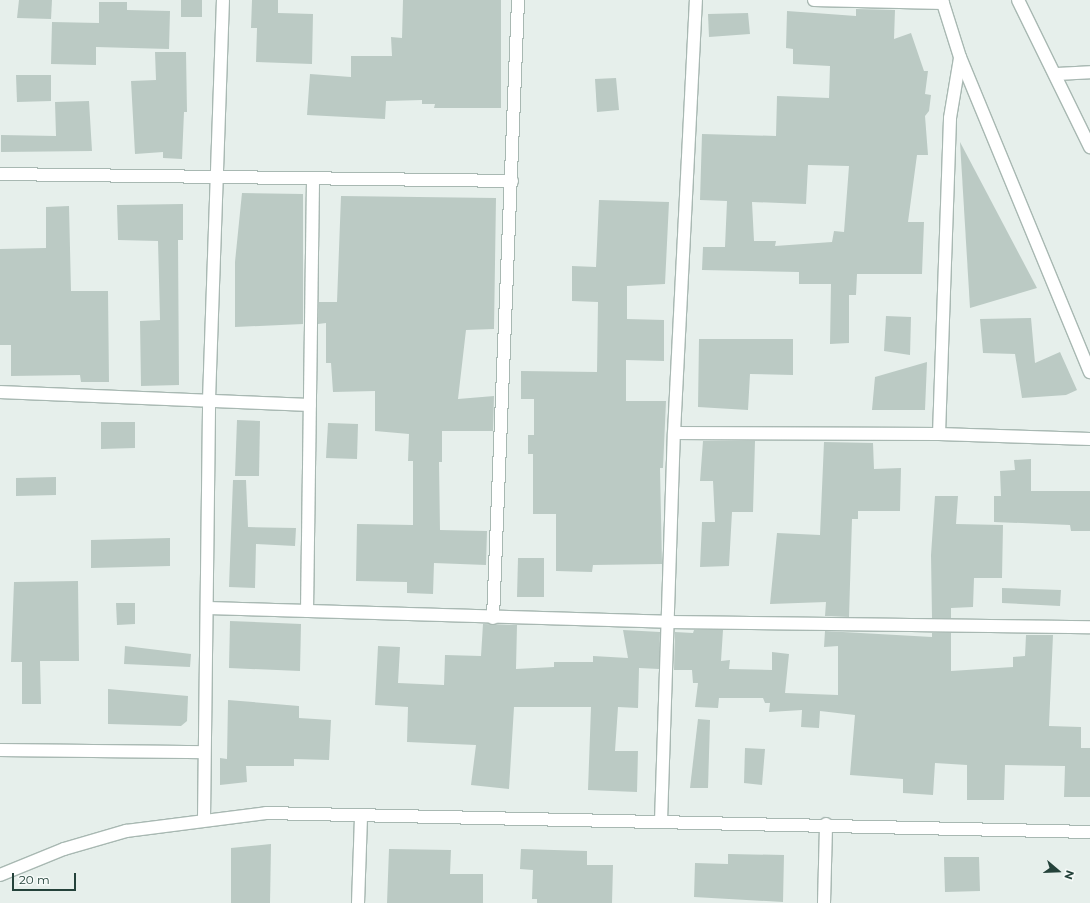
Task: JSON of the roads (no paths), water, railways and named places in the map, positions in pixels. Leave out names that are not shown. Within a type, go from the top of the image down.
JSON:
[{"type":"street","points":[[204,819],[204,752],[208,608],[209,400],[223,0]]},
{"type":"street","points":[[493,618],[512,181],[518,0]]},
{"type":"street","points":[[662,821],[674,433],[696,0]]},
{"type":"street","points":[[814,0],[942,1],[960,57],[1090,372]]},
{"type":"street","points":[[1018,0],[1056,74],[1090,147]]},
{"type":"street","points":[[940,434],[950,118],[960,57]]},
{"type":"street","points":[[1056,74],[1090,72]]},
{"type":"street","points":[[0,174],[216,175],[313,179],[512,181]]},
{"type":"street","points":[[307,611],[313,179]]},
{"type":"street","points":[[0,392],[310,405]]},
{"type":"street","points":[[674,433],[940,434],[1090,439]]},
{"type":"street","points":[[208,608],[493,618],[668,622],[1090,627]]},
{"type":"street","points":[[0,750],[204,752]]},
{"type":"street","points":[[0,875],[64,849],[126,831],[204,819],[266,813],[826,824],[1090,832]]},
{"type":"street","points":[[358,903],[361,816]]},
{"type":"street","points":[[824,903],[826,824]]}]
